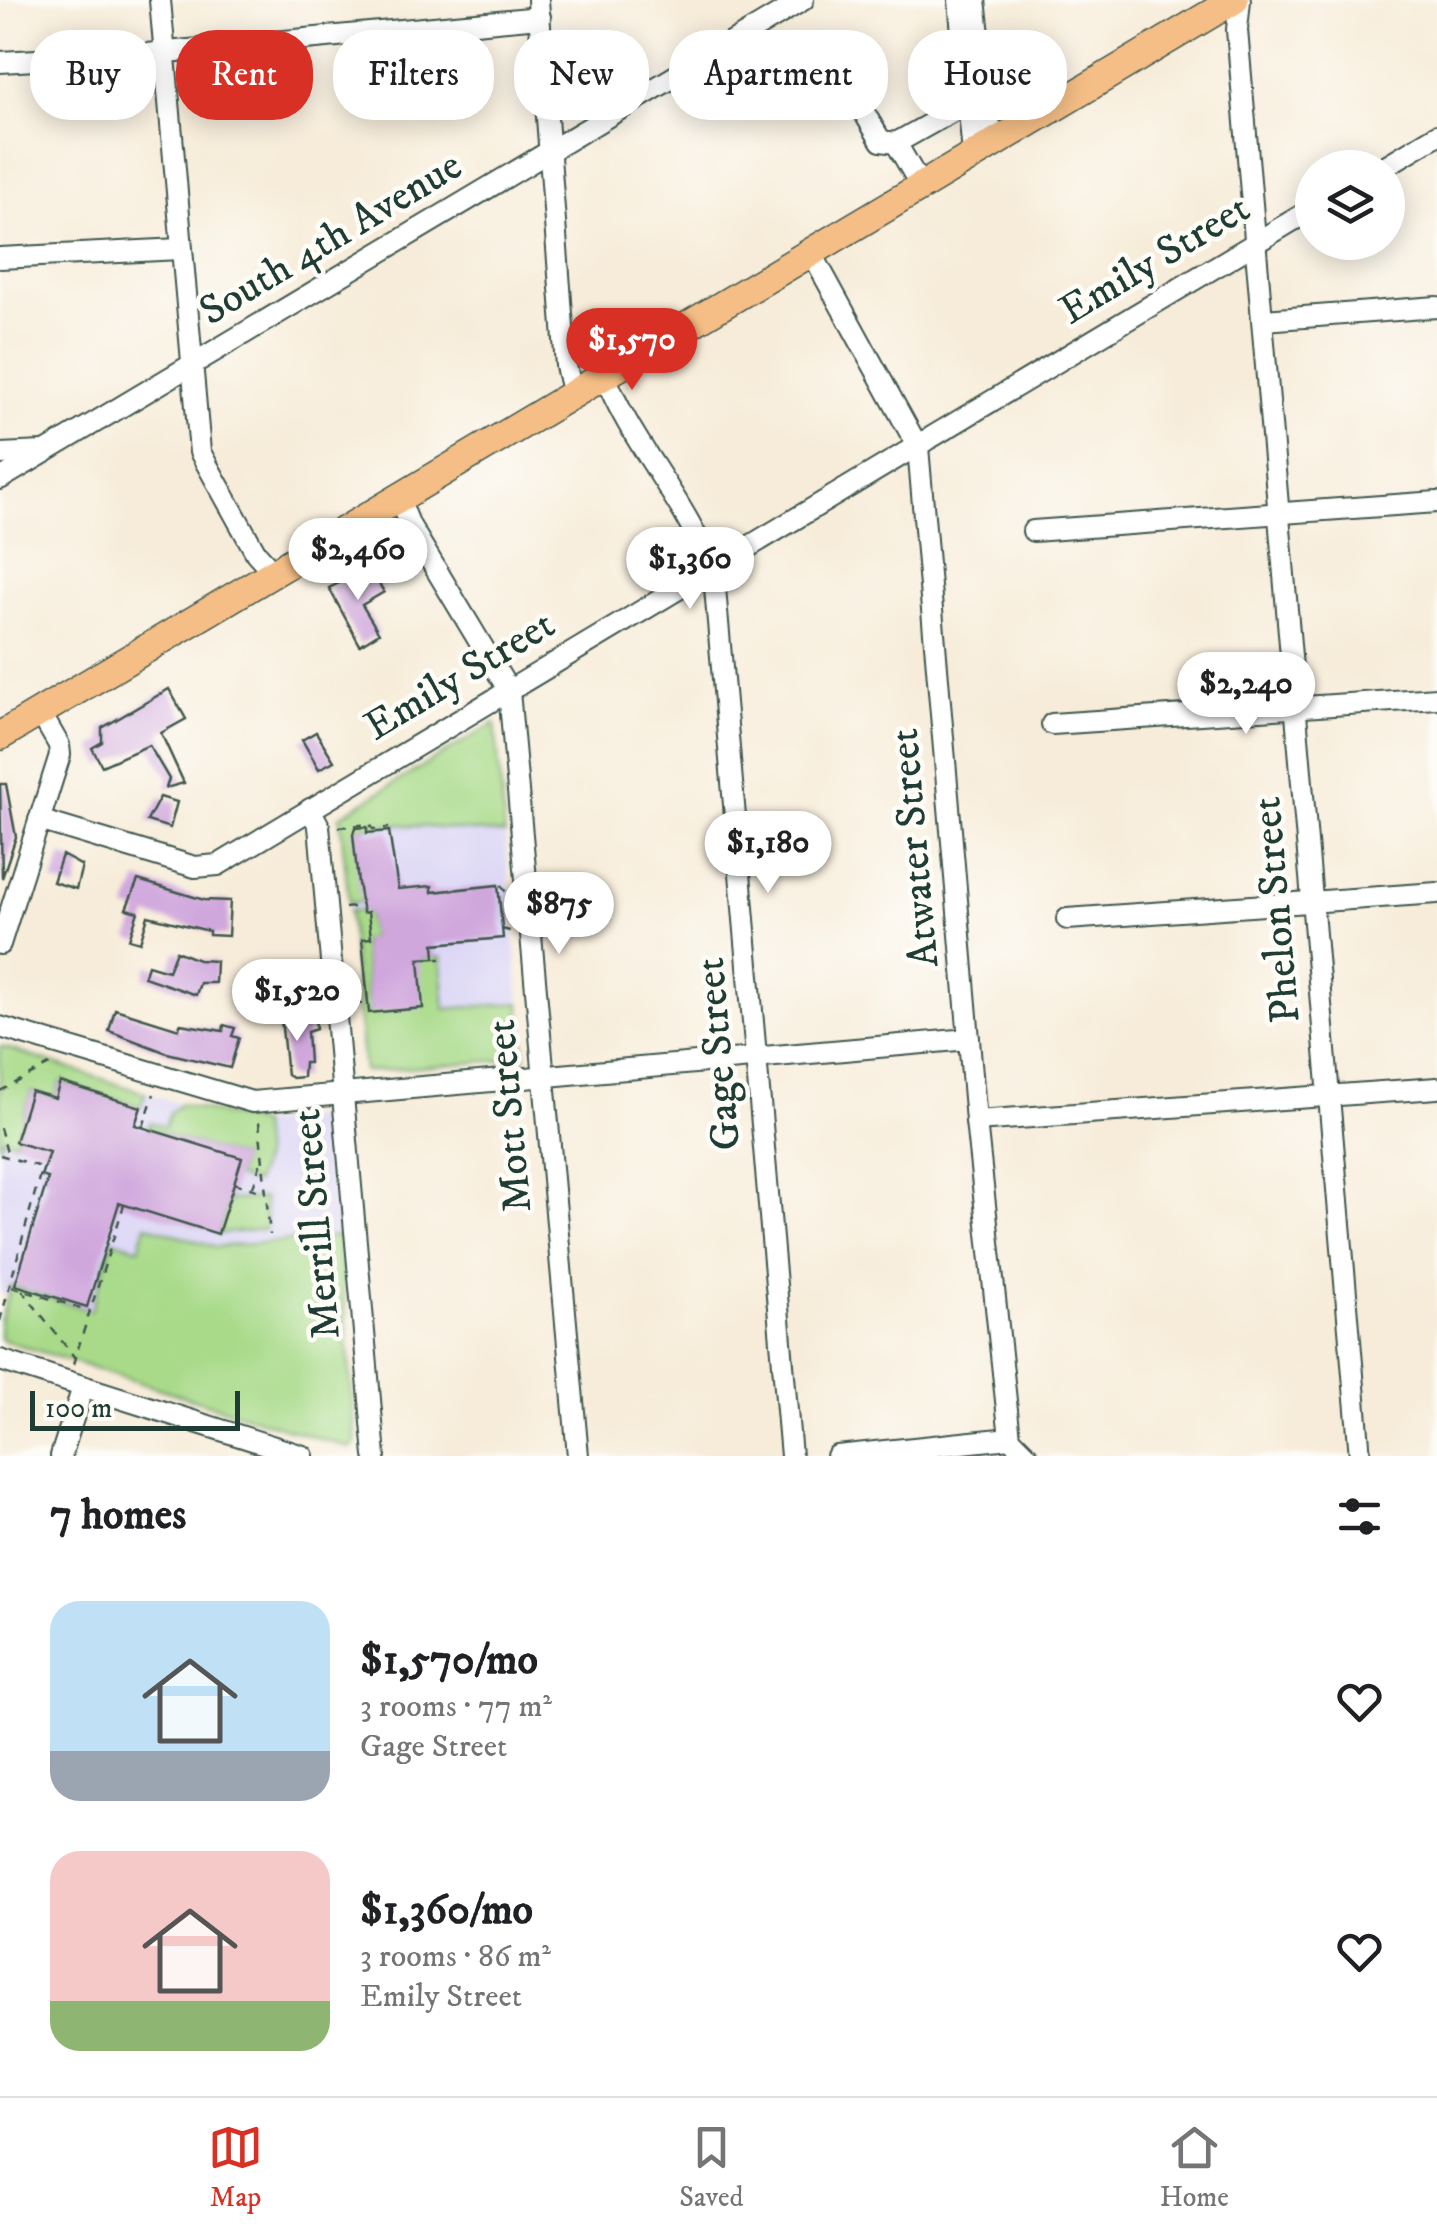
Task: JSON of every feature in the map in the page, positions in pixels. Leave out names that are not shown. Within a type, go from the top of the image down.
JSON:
[{"type":"main road","points":[[0,736],[1237,0]]},
{"type":"street","points":[[160,0],[200,452],[256,554],[274,572]]},
{"type":"street","name":"South 4th Avenue","points":[[0,479],[802,0]]},
{"type":"street","points":[[959,0],[960,30]]},
{"type":"street","points":[[975,0],[982,150]]},
{"type":"street","name":"Phelon Street","points":[[1237,0],[1360,1456]]},
{"type":"street","points":[[0,62],[164,51],[539,8],[566,366],[573,395]]},
{"type":"street","points":[[868,120],[881,141],[896,143],[937,120]]},
{"type":"street","points":[[968,120],[982,150]]},
{"type":"street","points":[[1405,154],[1437,135]]},
{"type":"street","points":[[896,143],[921,186]]},
{"type":"street","name":"Emily Street","points":[[39,820],[207,869],[1295,219]]},
{"type":"street","points":[[0,258],[180,249]]},
{"type":"street","name":"Atwater Street","points":[[812,252],[918,447],[976,1121],[1010,1438]]},
{"type":"street","points":[[1264,320],[1437,307]]},
{"type":"street","name":"Gage Street","points":[[605,375],[615,403],[712,569],[790,1456]]},
{"type":"street","points":[[0,454],[47,452]]},
{"type":"street","name":"Mott Street","points":[[399,499],[410,526],[509,691],[578,1456]]},
{"type":"street","points":[[1032,530],[1437,502]]},
{"type":"street","points":[[1052,724],[1437,698]]},
{"type":"street","points":[[0,944],[60,755],[60,745],[40,712]]},
{"type":"street","name":"Merrill Street","points":[[310,809],[320,826],[375,1456]]},
{"type":"street","points":[[1067,919],[1437,893]]},
{"type":"street","points":[[0,1027],[239,1100],[344,1097],[969,1039]]},
{"type":"street","points":[[976,1121],[1437,1088]]},
{"type":"street","points":[[0,1360],[296,1455]]},
{"type":"street","points":[[61,1456],[83,1386]]},
{"type":"street","points":[[837,1456],[1010,1438],[1028,1456]]},
{"type":"path","points":[[338,828],[370,824],[373,829],[385,829]]},
{"type":"path","points":[[501,885],[512,901]]},
{"type":"path","points":[[345,908],[362,906]]},
{"type":"path","points":[[502,930],[515,932]]},
{"type":"path","points":[[420,959],[441,959]]},
{"type":"path","points":[[354,1004],[368,1003]]},
{"type":"path","points":[[0,1091],[55,1062]]},
{"type":"path","points":[[143,1127],[154,1094]]},
{"type":"path","points":[[260,1122],[270,1235]]},
{"type":"path","points":[[0,1128],[9,1158]]},
{"type":"path","points":[[0,1155],[43,1168],[0,1320]]},
{"type":"path","points":[[253,1189],[262,1158]]},
{"type":"path","points":[[234,1182],[266,1193]]},
{"type":"path","points":[[36,1188],[44,1190]]},
{"type":"path","points":[[32,1200],[40,1203]]},
{"type":"path","points":[[73,1366],[124,1205]]},
{"type":"path","points":[[10,1286],[91,1311]]},
{"type":"path","points":[[22,1290],[76,1359]]},
{"type":"shaded area","points":[[495,723],[525,1058],[364,1072],[340,816]]},
{"type":"shaded area","points":[[0,1046],[234,1121],[260,1124],[329,1116],[356,1443],[350,1448],[0,1339],[6,1295],[0,1292]]},
{"type":"green space","points":[[495,723],[505,834],[395,824],[356,828],[362,902],[349,903],[340,816]]},
{"type":"green space","points":[[349,911],[368,912],[371,938],[362,940],[369,1013],[419,959],[441,957],[445,1009],[520,1003],[525,1058],[364,1072]]},
{"type":"green space","points":[[0,1046],[145,1093],[141,1107],[60,1082],[55,1098],[31,1091],[15,1142],[3,1138],[0,1147]]},
{"type":"green space","points":[[181,1104],[260,1124],[263,1158],[255,1183],[236,1177],[241,1158],[148,1129],[150,1122],[165,1127],[170,1112]]},
{"type":"green space","points":[[264,1198],[266,1229],[218,1234],[229,1200]]},
{"type":"green space","points":[[146,1225],[216,1247],[339,1236],[356,1443],[350,1448],[0,1339],[0,1321],[11,1286],[91,1311],[113,1240],[139,1248]]},
{"type":"building","points":[[370,568],[384,592],[362,605],[379,633],[360,645],[329,588]]},
{"type":"building","points":[[169,689],[186,719],[161,733],[184,783],[166,788],[169,779],[149,745],[102,766],[92,748],[102,742],[102,728]]},
{"type":"building","points":[[316,732],[334,761],[319,769],[302,740]]},
{"type":"building","points":[[0,784],[6,784],[16,837],[2,878]]},
{"type":"building","points":[[160,797],[177,802],[170,828],[147,821]]},
{"type":"building","points":[[367,827],[367,833],[389,831],[398,889],[432,886],[432,892],[498,885],[503,938],[434,944],[435,958],[419,959],[423,1008],[369,1013],[362,939],[371,938],[368,912],[363,913],[353,834],[355,828]]},
{"type":"building","points":[[62,855],[82,866],[76,889],[53,882]]},
{"type":"building","points":[[138,880],[204,900],[230,901],[228,936],[209,935],[209,931],[148,916],[140,942],[129,939],[138,912],[126,909]]},
{"type":"building","points":[[176,951],[198,960],[216,961],[215,983],[200,983],[196,995],[144,977],[148,965],[168,971]]},
{"type":"building","points":[[115,1009],[179,1029],[180,1024],[223,1031],[224,1025],[235,1028],[232,1036],[239,1038],[230,1068],[167,1053],[109,1031]]},
{"type":"building","points":[[315,1017],[316,1029],[307,1032],[309,1063],[304,1063],[303,1077],[292,1078],[287,1075],[281,1019]]},
{"type":"building","points":[[60,1082],[141,1107],[135,1125],[242,1158],[218,1234],[119,1203],[87,1307],[15,1285],[48,1178],[41,1176],[49,1152],[15,1142],[31,1091],[55,1098]]}]
